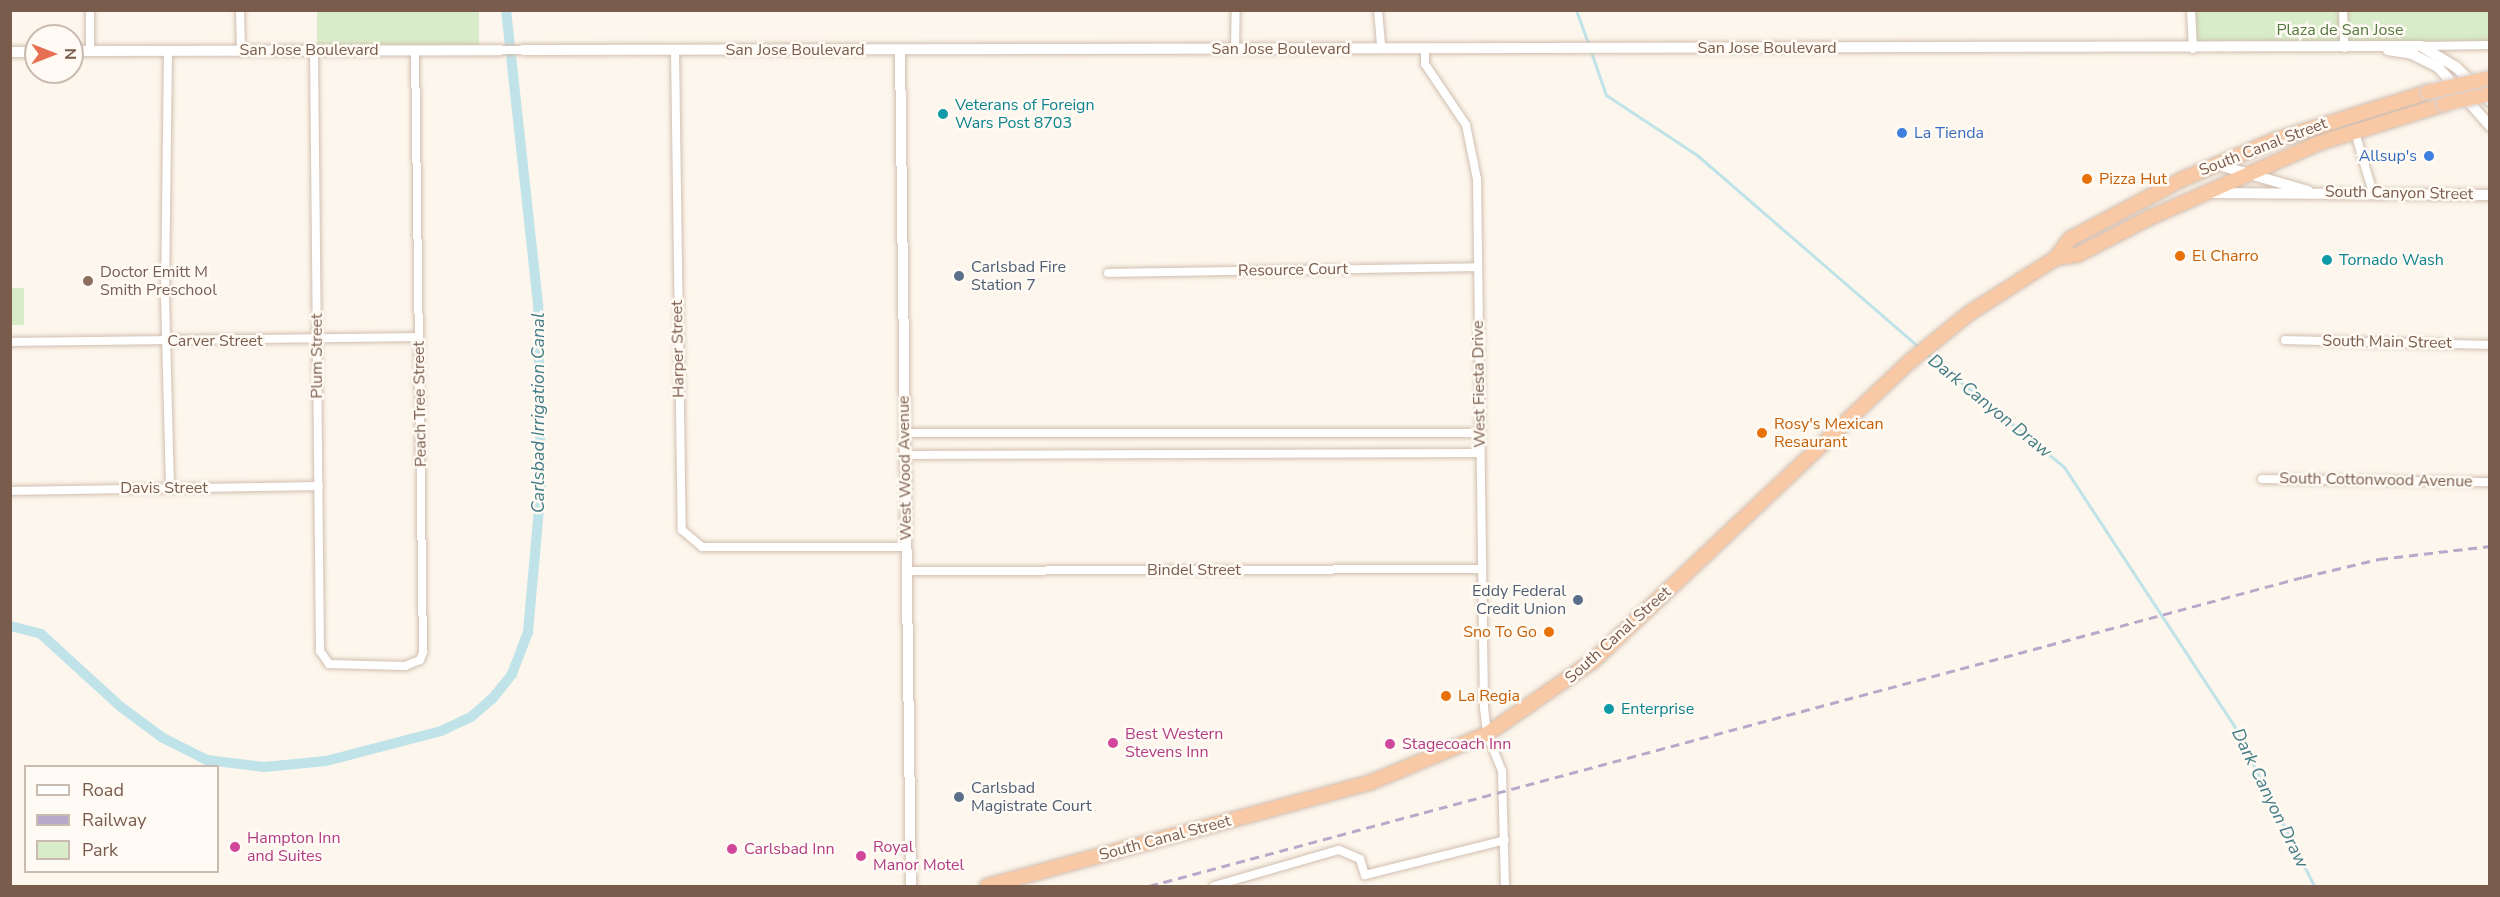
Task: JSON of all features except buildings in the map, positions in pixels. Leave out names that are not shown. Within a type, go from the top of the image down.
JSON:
[{"type":"highway","name":"South Canal Street","points":[[987,886],[1369,783],[1487,734],[1593,661],[1834,430],[1936,339],[2056,258],[2070,239],[2215,164],[2349,114],[2490,78]]},
{"type":"highway","name":"South Canal Street","points":[[2056,258],[2077,255],[2205,193],[2354,130],[2444,104],[2490,94]]},
{"type":"street","points":[[90,10],[90,51]]},
{"type":"street","points":[[240,10],[241,50]]},
{"type":"street","points":[[1235,49],[1236,10]]},
{"type":"street","points":[[1378,10],[1381,48]]},
{"type":"street","points":[[2191,10],[2193,49]]},
{"type":"street","points":[[2343,10],[2344,48]]},
{"type":"street","name":"San Jose Boulevard","points":[[84,51],[1381,48],[2385,49],[2490,45]]},
{"type":"street","points":[[2421,46],[2457,67],[2490,101]]},
{"type":"street","name":"West Fiesta Drive","points":[[1425,48],[1425,64],[1456,106],[1472,141],[1477,179],[1481,569],[1487,734],[1502,771],[1505,886]]},
{"type":"street","points":[[2385,49],[2412,54],[2438,67],[2490,126]]},
{"type":"street","name":"Plum Street","points":[[314,50],[320,651],[326,661]]},
{"type":"street","name":"West Wood Avenue","points":[[900,50],[911,886]]},
{"type":"street","points":[[168,51],[165,342],[170,489]]},
{"type":"street","name":"Peach Tree Street","points":[[326,661],[335,665],[405,666],[420,660],[423,652],[415,51]]},
{"type":"street","name":"Harper Street","points":[[675,51],[680,524],[691,541],[702,547],[906,546]]},
{"type":"street","points":[[2349,114],[2373,193]]},
{"type":"street","name":"South Canyon Street","points":[[2215,164],[2308,191],[2490,195]]},
{"type":"street","name":"South Canyon Street","points":[[2205,193],[2297,195],[2308,191]]},
{"type":"street","name":"Resource Court","points":[[1108,273],[1478,267]]},
{"type":"street","name":"Carver Street","points":[[10,342],[165,342],[418,337]]},
{"type":"street","name":"South Main Street","points":[[2284,340],[2490,345]]},
{"type":"street","points":[[905,433],[1479,433]]},
{"type":"street","points":[[905,455],[1480,453]]},
{"type":"street","name":"South Cottonwood Avenue","points":[[2262,479],[2490,482]]},
{"type":"street","name":"Davis Street","points":[[10,491],[318,486]]},
{"type":"street","name":"Bindel Street","points":[[907,571],[1481,569]]},
{"type":"street","points":[[1214,886],[1339,850],[1360,859],[1365,875],[1505,840]]},
{"type":"green space","points":[[317,11],[479,11],[479,51],[317,51]]},
{"type":"green space","name":"Plaza de San Jose","points":[[2191,11],[2489,11],[2489,49],[2191,49]]},
{"type":"green space","points":[[10,288],[24,288],[24,325],[10,325]]},
{"type":"waterway","name":"Carlsbad Irrigation Canal","points":[[10,626],[41,634],[121,707],[163,738],[207,760],[264,767],[326,761],[441,731],[471,717],[492,699],[512,674],[528,632],[541,486],[538,304],[506,10]]},
{"type":"waterway","name":"Dark Canyon Draw","points":[[1576,10],[1589,46]]},
{"type":"waterway","name":"Dark Canyon Draw","points":[[1591,52],[1606,95],[1697,155],[1920,348]]},
{"type":"waterway","name":"Dark Canyon Draw","points":[[1927,354],[2064,467],[2233,724],[2314,886]]},
{"type":"railway","points":[[1149,886],[2303,577],[2379,559],[2490,546]]},
{"type":"place","name":"Veterans of Foreign Wars Post 8703","points":[[943,114]]},
{"type":"place","name":"La Tienda","points":[[1902,133]]},
{"type":"place","name":"Allsup's","points":[[2429,156]]},
{"type":"place","name":"Pizza Hut","points":[[2087,179]]},
{"type":"place","name":"El Charro","points":[[2180,256]]},
{"type":"place","name":"Tornado Wash","points":[[2327,260]]},
{"type":"place","name":"Carlsbad Fire Station 7","points":[[959,276]]},
{"type":"place","name":"Doctor Emitt M Smith Preschool","points":[[88,281]]},
{"type":"place","name":"Rosy's Mexican Resaurant","points":[[1762,433]]},
{"type":"place","name":"Eddy Federal Credit Union","points":[[1578,600]]},
{"type":"place","name":"Sno To Go","points":[[1549,632]]},
{"type":"place","name":"La Regia","points":[[1446,696]]},
{"type":"place","name":"Enterprise","points":[[1609,709]]},
{"type":"place","name":"Best Western Stevens Inn","points":[[1113,743]]},
{"type":"place","name":"Stagecoach Inn","points":[[1390,744]]},
{"type":"place","name":"Carlsbad Magistrate Court","points":[[959,797]]},
{"type":"place","name":"Hampton Inn and Suites","points":[[235,847]]},
{"type":"place","name":"Carlsbad Inn","points":[[732,849]]},
{"type":"place","name":"Royal Manor Motel","points":[[861,856]]}]
